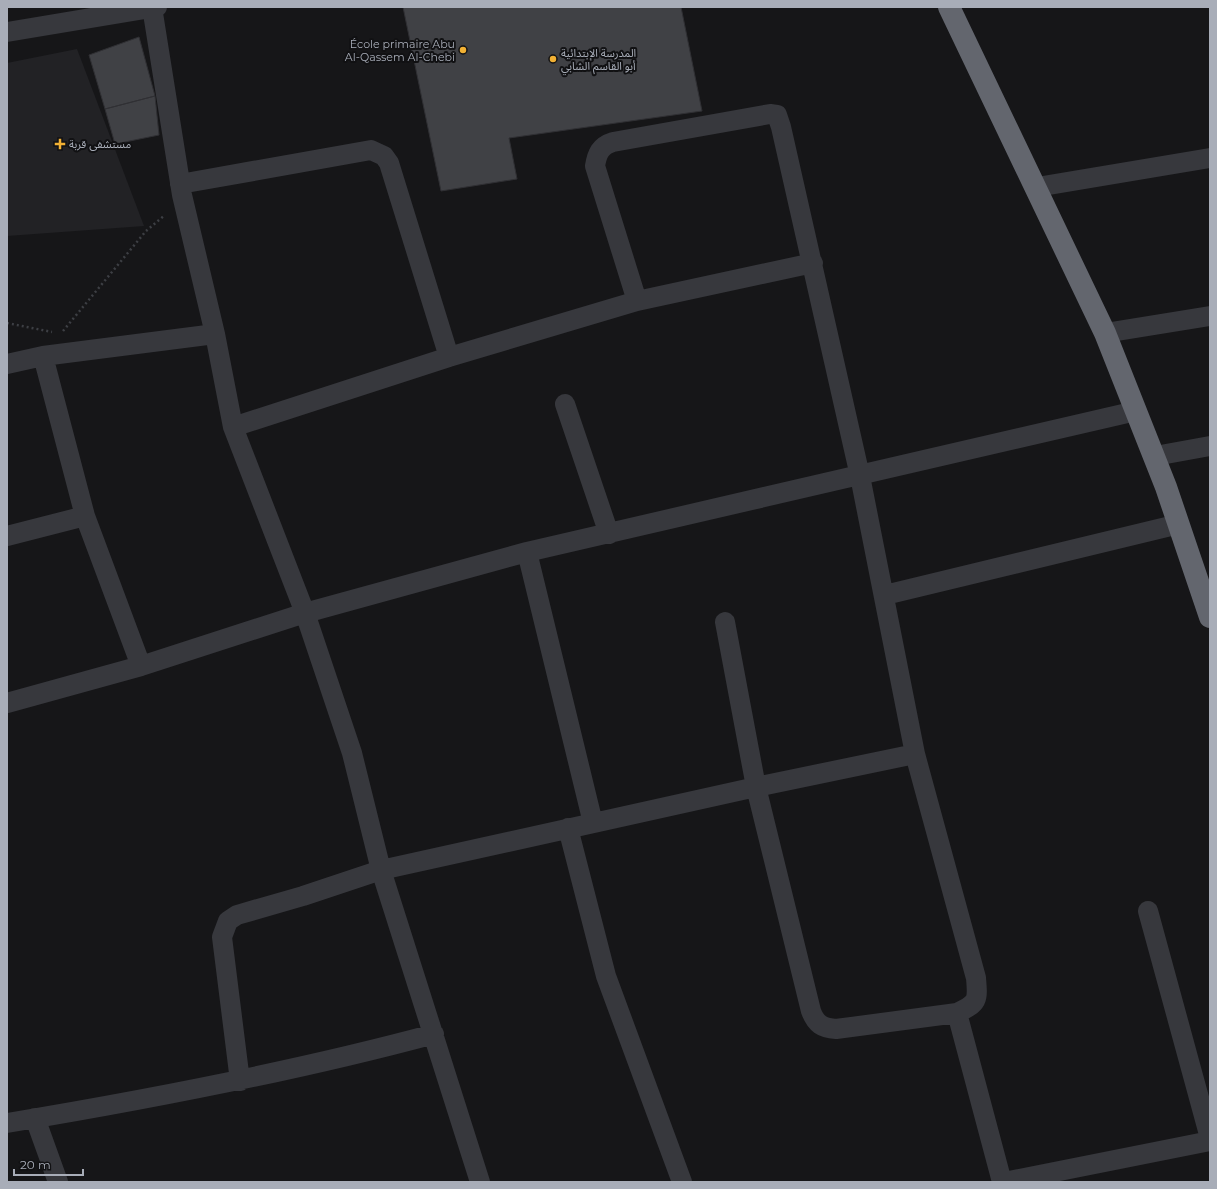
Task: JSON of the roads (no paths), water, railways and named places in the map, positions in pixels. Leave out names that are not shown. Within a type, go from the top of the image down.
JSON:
[{"type":"highway","points":[[949,7],[1106,333],[1155,456],[1179,524],[1206,589],[1210,617]]},
{"type":"street","points":[[7,32],[154,7],[181,189],[215,334],[233,427],[305,613],[352,753],[381,870],[480,1182]]},
{"type":"street","points":[[637,301],[595,166],[600,150],[605,144],[613,142],[770,114],[777,115],[813,263],[860,476],[885,595],[915,754],[976,978],[978,992],[976,1002],[957,1013],[836,1029],[822,1026],[816,1022],[756,787],[725,622]]},
{"type":"street","points":[[181,189],[371,150],[380,153],[389,163],[449,357]]},
{"type":"street","points":[[1037,187],[1210,158]]},
{"type":"street","points":[[233,427],[449,357],[637,301],[813,263]]},
{"type":"street","points":[[1106,333],[1210,316]]},
{"type":"street","points":[[7,364],[43,356],[215,334]]},
{"type":"street","points":[[43,356],[85,516],[141,666]]},
{"type":"street","points":[[565,404],[609,534]]},
{"type":"street","points":[[7,703],[141,666],[305,613],[527,552],[1136,411]]},
{"type":"street","points":[[1155,456],[1210,446]]},
{"type":"street","points":[[7,536],[85,516]]},
{"type":"street","points":[[885,595],[1179,524]]},
{"type":"street","points":[[527,552],[593,823]]},
{"type":"street","points":[[240,1081],[222,937],[228,921],[231,918],[244,912],[303,896],[381,870],[756,787],[915,754]]},
{"type":"street","points":[[568,828],[606,976],[682,1182]]},
{"type":"street","points":[[957,1013],[1003,1182],[1063,1176],[1210,1139],[1148,911]]},
{"type":"street","points":[[7,1123],[240,1081],[349,1057],[434,1034]]},
{"type":"street","points":[[35,1118],[58,1182]]},
{"type":"place","name":"École primaire Abu Al-Qassem Al-Chebi","points":[[463,50]]},
{"type":"place","name":"المدرسة الإبتدائية أبو القاسم الشابي","points":[[553,59]]},
{"type":"place","name":"مستشفى قربة","points":[[60,144]]}]
